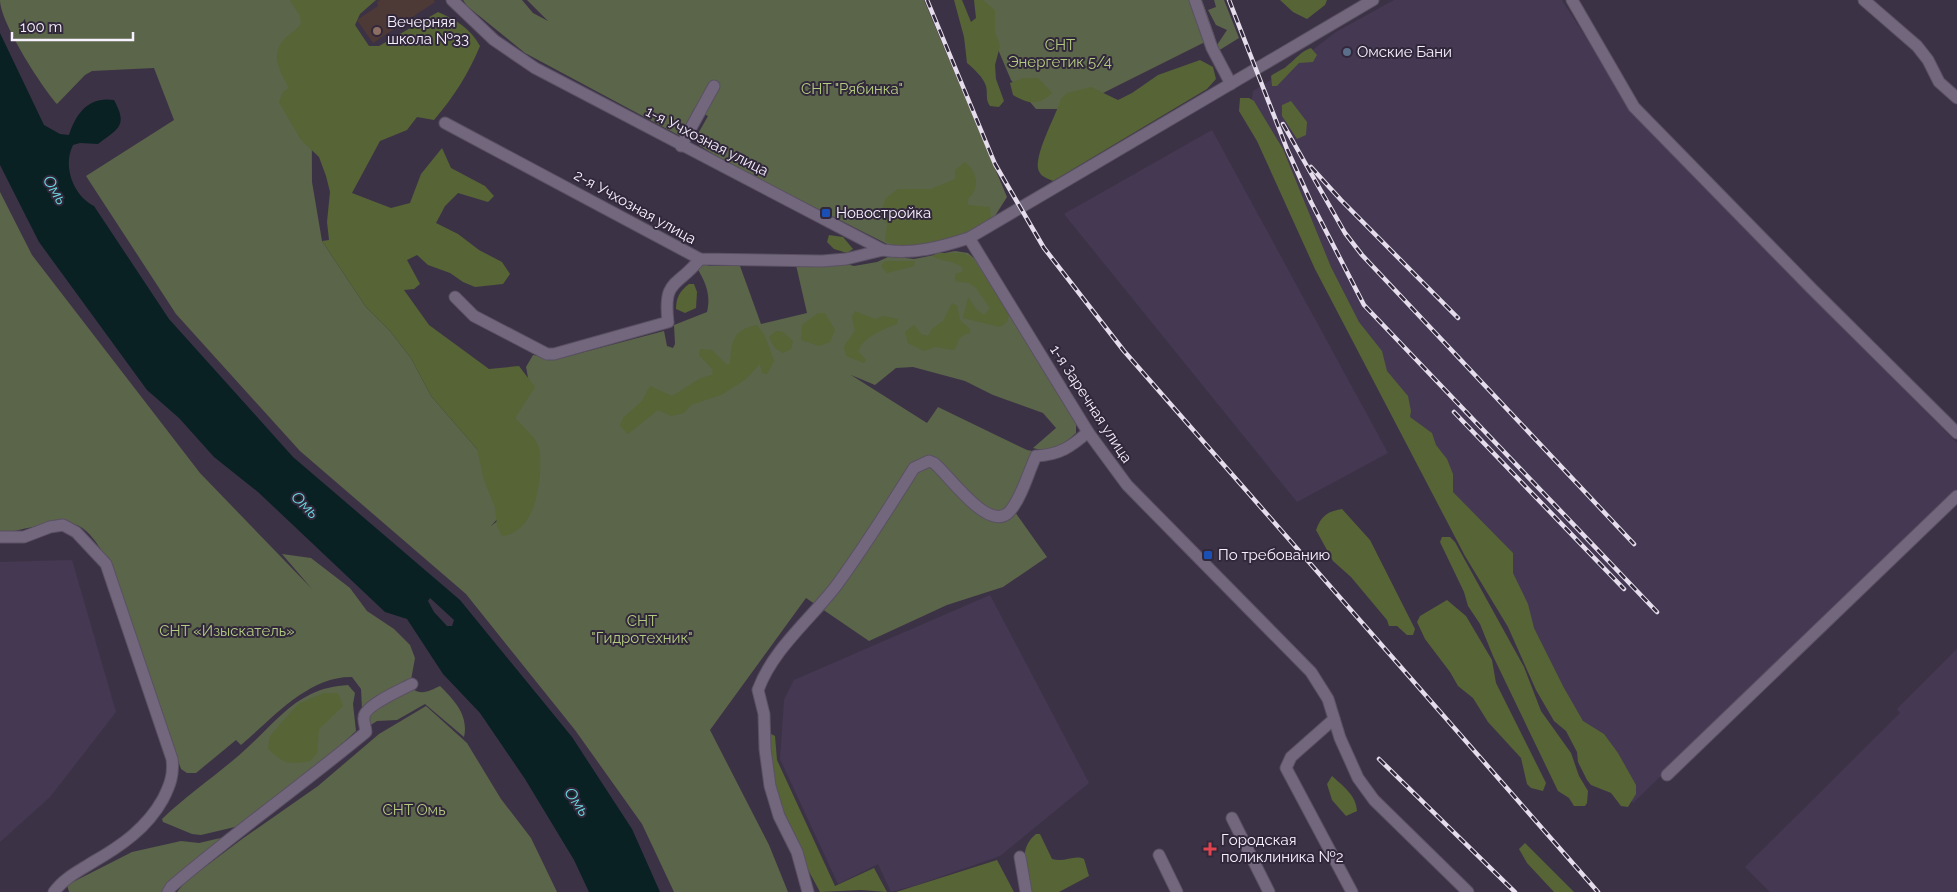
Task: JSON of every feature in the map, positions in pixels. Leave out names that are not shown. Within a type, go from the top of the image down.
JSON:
[{"type":"street","name":"1-я Учхозная улица","points":[[452,0],[494,40],[535,68],[883,250],[911,252],[969,238],[1373,0]]},
{"type":"street","points":[[1196,0],[1212,48],[1231,84]]},
{"type":"street","points":[[1572,0],[1634,107],[1812,289],[1957,433]]},
{"type":"street","points":[[1864,0],[1917,46],[1928,60],[1939,82],[1957,98]]},
{"type":"street","points":[[681,146],[714,86]]},
{"type":"street","name":"2-я Учхозная улица","points":[[445,123],[700,259],[822,261],[883,250]]},
{"type":"street","name":"1-я Заречная улица","points":[[969,238],[1088,432],[1127,486],[1311,672],[1328,699],[1348,757],[1358,778],[1374,800],[1468,892]]},
{"type":"street","points":[[455,297],[474,316],[547,354],[554,354],[668,322],[666,305],[671,286],[691,271],[700,259]]},
{"type":"street","points":[[808,892],[797,852],[779,816],[770,786],[765,749],[764,714],[758,690],[772,663],[793,635],[835,587],[914,468],[929,461],[934,463],[987,516],[1000,518],[1005,516],[1013,507],[1036,456],[1058,454],[1071,447],[1088,432]]},
{"type":"street","points":[[1667,775],[1957,496]]},
{"type":"street","points":[[0,537],[24,537],[50,527],[63,525],[76,532],[106,564],[172,759],[172,780],[149,821],[111,852],[64,880],[54,892]]},
{"type":"street","points":[[168,892],[171,886],[224,842],[287,796],[366,732],[364,716],[366,712],[392,693],[412,684]]},
{"type":"street","points":[[1334,719],[1291,757],[1286,768],[1352,892]]},
{"type":"street","points":[[1232,818],[1269,892]]},
{"type":"street","points":[[1158,855],[1177,892]]},
{"type":"street","points":[[1020,857],[1026,892]]},
{"type":"shaded area","name":"Вечерняя школа №33","points":[[380,0],[434,0],[435,2],[373,43],[357,20],[378,6],[377,2]]},
{"type":"shaded area","points":[[1394,0],[1562,0],[1634,113],[1957,443],[1957,490],[1633,803],[1488,569],[1249,117],[1253,91],[1281,74],[1336,32]]},
{"type":"shaded area","points":[[1212,130],[1388,453],[1297,502],[1064,214]]},
{"type":"shaded area","points":[[72,560],[116,712],[50,797],[0,842],[0,562]]},
{"type":"shaded area","points":[[990,595],[1089,783],[1000,856],[917,885],[891,892],[878,864],[838,884],[780,759],[784,700],[794,680]]},
{"type":"shaded area","points":[[1957,649],[1957,892],[1770,892],[1745,867],[1900,713],[1897,709]]},
{"type":"green space","name":"СНТ \"Гидротехник\"","points":[[0,0],[311,0],[312,182],[322,241],[366,307],[390,331],[411,358],[431,396],[477,449],[496,465],[517,497],[491,526],[504,516],[528,507],[534,473],[531,447],[518,431],[514,413],[530,388],[526,367],[533,355],[558,359],[664,331],[667,346],[673,348],[675,344],[674,325],[707,312],[707,289],[697,268],[702,263],[709,266],[740,266],[761,324],[807,313],[796,265],[839,262],[854,266],[877,262],[890,256],[914,259],[955,251],[968,253],[976,260],[1076,424],[1076,433],[1066,442],[1051,449],[1033,448],[1056,428],[1043,413],[993,395],[965,381],[913,367],[896,368],[875,385],[851,375],[927,423],[938,407],[1027,450],[1043,453],[1015,512],[1047,557],[1003,587],[947,605],[869,641],[806,598],[710,730],[769,845],[788,892],[674,892],[642,824],[575,730],[466,594],[300,451],[176,314],[86,176],[174,120],[154,68],[92,71],[85,75],[57,104],[41,83],[14,38],[2,10]]},
{"type":"green space","points":[[290,0],[376,0],[360,14],[355,25],[369,46],[379,46],[438,12],[462,25],[472,34],[480,46],[460,85],[434,120],[417,117],[407,130],[380,141],[352,193],[391,208],[410,203],[421,174],[442,148],[451,168],[485,186],[494,196],[488,202],[458,193],[445,206],[436,223],[458,234],[479,250],[502,262],[510,274],[503,284],[475,287],[463,282],[450,273],[428,265],[417,255],[407,260],[420,284],[414,289],[404,290],[429,325],[489,369],[519,366],[535,387],[515,418],[534,438],[539,448],[540,472],[537,492],[532,512],[527,521],[512,533],[502,536],[497,526],[495,507],[484,480],[477,449],[431,396],[411,358],[390,331],[366,307],[322,241],[329,240],[327,222],[330,192],[326,176],[319,157],[301,140],[279,102],[283,92],[289,88],[283,78],[277,60],[278,49],[283,40],[301,24],[300,16]]},
{"type":"green space","name":"СНТ \"Рябинка\"","points":[[463,0],[522,0],[533,13],[548,21],[527,0],[924,0],[1007,197],[993,219],[957,239],[893,247],[727,163],[699,145],[695,139],[708,116],[694,109],[680,136],[525,53],[467,6]]},
{"type":"green space","points":[[954,0],[962,0],[971,22],[976,18],[974,0],[983,0],[995,10],[995,32],[1000,46],[995,65],[996,79],[1004,101],[999,107],[990,106],[985,83],[967,63],[964,37]]},
{"type":"green space","name":"СНТ Энергетик 5/4","points":[[977,0],[1202,0],[1215,37],[1087,101],[1061,109],[1036,109],[1011,80]]},
{"type":"green space","points":[[1214,0],[1224,0],[1239,38],[1218,51],[1217,45],[1227,30],[1216,25],[1208,10],[1216,7]]},
{"type":"green space","points":[[1280,0],[1327,0],[1325,5],[1307,19],[1293,12]]},
{"type":"green space","points":[[1311,48],[1317,55],[1313,62],[1299,63],[1277,86],[1272,86],[1271,76],[1286,67],[1301,53]]},
{"type":"green space","points":[[1200,60],[1213,67],[1216,79],[1207,89],[1053,181],[1041,174],[1038,167],[1038,158],[1041,148],[1061,99],[1067,93],[1091,87],[1118,100],[1158,75]]},
{"type":"green space","points":[[1023,78],[1038,78],[1052,93],[1037,102],[1028,102],[1018,98],[1013,95],[1010,83]]},
{"type":"green space","points":[[1240,98],[1249,98],[1254,101],[1283,149],[1331,267],[1359,322],[1382,351],[1387,371],[1408,396],[1411,411],[1410,417],[1432,433],[1436,445],[1447,459],[1453,474],[1453,492],[1513,553],[1513,573],[1528,604],[1534,628],[1564,688],[1583,721],[1604,734],[1618,753],[1636,785],[1636,794],[1628,807],[1621,806],[1611,793],[1591,785],[1587,780],[1578,762],[1577,752],[1566,731],[1554,721],[1536,690],[1508,627],[1465,556],[1315,269],[1257,141],[1239,111]]},
{"type":"green space","points":[[1291,101],[1307,122],[1306,135],[1297,139],[1282,116],[1282,105]]},
{"type":"green space","points":[[965,162],[972,170],[976,180],[975,190],[968,199],[968,205],[990,207],[991,218],[954,237],[925,246],[897,246],[885,241],[887,225],[882,209],[886,198],[898,189],[931,189],[955,179],[955,170]]},
{"type":"green space","name":"СНТ «Изыскатель»","points":[[0,192],[32,255],[200,473],[312,589],[282,554],[311,558],[350,588],[367,611],[394,629],[410,645],[415,658],[411,680],[413,689],[423,692],[440,686],[455,702],[462,715],[465,729],[464,737],[425,704],[397,720],[377,721],[369,726],[362,709],[361,689],[352,677],[336,679],[306,691],[278,712],[241,745],[236,740],[196,773],[187,773],[181,769],[102,551],[95,541],[81,527],[64,523],[42,525],[0,534]]},
{"type":"green space","points":[[829,235],[843,237],[853,249],[847,253],[834,249],[827,242]]},
{"type":"green space","points":[[937,253],[962,253],[972,257],[1009,314],[1007,322],[1000,327],[963,318],[968,297],[977,310],[984,315],[990,308],[976,288],[969,283],[955,281],[955,274],[962,272],[963,268],[932,256]]},
{"type":"green space","points":[[885,261],[915,261],[914,266],[887,273],[881,266]]},
{"type":"green space","points":[[689,284],[694,284],[697,292],[696,308],[685,313],[676,309],[676,305],[679,295]]},
{"type":"green space","points":[[952,303],[957,306],[960,320],[970,329],[970,333],[960,338],[954,350],[936,347],[924,351],[908,343],[905,332],[914,325],[921,334],[928,336],[932,329],[943,321]]},
{"type":"green space","points":[[855,311],[875,319],[884,316],[898,319],[897,324],[874,334],[861,346],[858,351],[866,360],[864,363],[846,356],[844,346],[855,331],[852,317]]},
{"type":"green space","points":[[818,313],[825,313],[835,330],[830,342],[819,346],[801,340],[802,325]]},
{"type":"green space","points":[[757,325],[765,336],[774,361],[767,374],[762,373],[760,364],[746,379],[721,395],[691,405],[684,413],[671,416],[658,410],[628,434],[620,426],[623,418],[642,401],[650,386],[672,396],[701,378],[712,375],[713,370],[699,355],[700,349],[712,350],[726,364],[730,364],[733,343],[738,333]]},
{"type":"green space","points":[[776,331],[783,332],[793,341],[791,349],[783,353],[775,348],[769,337]]},
{"type":"green space","points":[[1342,509],[1370,540],[1415,629],[1413,635],[1407,635],[1397,626],[1389,626],[1387,620],[1351,577],[1333,561],[1316,530],[1320,521],[1326,515]]},
{"type":"green space","points":[[1442,537],[1450,537],[1455,542],[1524,667],[1541,711],[1571,753],[1579,776],[1588,791],[1585,806],[1574,806],[1569,798],[1558,791],[1493,656],[1480,624],[1468,606],[1464,592],[1440,542]]},
{"type":"green space","points":[[1447,600],[1466,616],[1492,660],[1496,683],[1546,783],[1543,791],[1531,788],[1527,784],[1521,758],[1488,722],[1473,698],[1458,686],[1425,639],[1417,622],[1420,616]]},
{"type":"green space","points":[[348,685],[355,693],[353,704],[356,731],[331,754],[239,826],[201,835],[192,834],[163,822],[162,819],[172,810],[237,757],[277,718],[302,699],[320,690]]},
{"type":"green space","points":[[324,693],[338,693],[343,706],[319,729],[317,753],[310,761],[303,762],[292,763],[278,758],[268,749],[270,736],[298,704]]},
{"type":"green space","name":"СНТ Омь","points":[[426,706],[467,743],[501,799],[531,838],[557,892],[177,892],[185,882],[242,839],[318,786],[379,734]]},
{"type":"green space","points":[[771,734],[775,736],[777,760],[835,886],[874,868],[887,892],[861,890],[820,892],[806,866],[798,842],[779,805],[767,737]]},
{"type":"green space","points":[[1332,776],[1352,796],[1357,811],[1346,816],[1332,800],[1327,784]]},
{"type":"green space","points":[[1036,834],[1040,834],[1052,859],[1061,860],[1077,857],[1084,859],[1089,876],[1059,892],[1031,892],[1024,861],[1026,847]]},
{"type":"green space","points":[[229,836],[164,892],[69,892],[67,885],[132,852],[181,841],[199,843]]},
{"type":"green space","points":[[1525,843],[1574,892],[1554,892],[1527,863],[1519,849]]},
{"type":"green space","points":[[997,860],[1014,892],[896,892]]},
{"type":"water","name":"Омь","points":[[0,33],[44,125],[60,134],[69,135],[75,120],[85,108],[97,101],[105,99],[114,100],[121,121],[116,130],[98,144],[80,143],[73,145],[69,162],[72,180],[76,188],[94,206],[169,319],[293,457],[460,600],[572,737],[632,829],[660,892],[589,892],[574,860],[525,779],[480,713],[443,674],[407,619],[385,612],[258,492],[214,457],[179,418],[147,390],[39,242],[0,165]],"holes":[[[430,598],[454,620],[452,626],[447,626],[434,612],[428,601]]]},
{"type":"railway","points":[[927,0],[995,164],[1044,248],[1124,351],[1598,892]]},
{"type":"railway","points":[[1229,0],[1287,149],[1311,202],[1364,305],[1657,612]]},
{"type":"railway","points":[[1283,124],[1345,233],[1362,255],[1634,544]]},
{"type":"railway","points":[[1311,167],[1341,200],[1458,318]]},
{"type":"railway","points":[[1454,412],[1624,589]]},
{"type":"railway","points":[[1379,759],[1515,892]]},
{"type":"place","name":"Вечерняя школа №33","points":[[377,31]]},
{"type":"place","name":"Омские Бани","points":[[1347,52]]},
{"type":"place","name":"Новостройка","points":[[826,213]]},
{"type":"place","name":"По требованию","points":[[1208,555]]},
{"type":"place","name":"Городская поликлиника №2","points":[[1210,849]]}]
